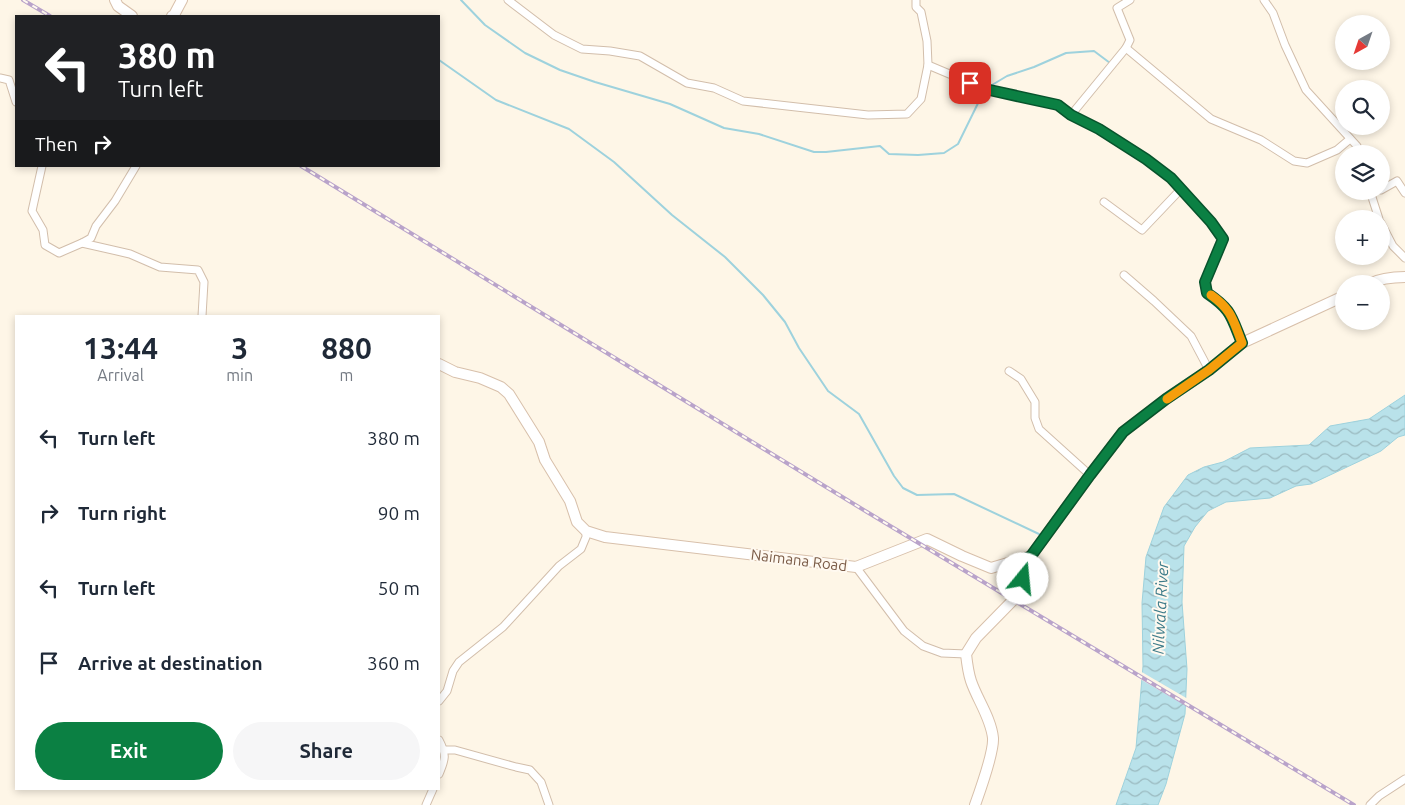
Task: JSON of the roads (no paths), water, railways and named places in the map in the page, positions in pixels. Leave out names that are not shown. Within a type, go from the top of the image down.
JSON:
[{"type":"street","points":[[115,0],[118,6],[131,15]]},
{"type":"street","points":[[174,15],[182,0]]},
{"type":"street","points":[[508,0],[554,35],[582,49],[640,56],[687,83],[714,88],[743,102],[868,115],[907,114],[921,100],[928,65],[927,41],[921,12],[916,7],[916,0]]},
{"type":"street","points":[[1071,115],[1126,48],[1130,40],[1117,8],[1130,0]]},
{"type":"street","points":[[1264,0],[1273,13],[1306,90],[1356,145]]},
{"type":"street","points":[[1126,48],[1211,119],[1261,140],[1294,161],[1307,163],[1337,150],[1350,139]]},
{"type":"street","points":[[928,65],[985,89],[1058,105],[1071,115],[1099,129],[1146,159],[1171,178],[1211,222],[1223,239],[1205,282],[1207,293],[1223,304],[1230,313],[1242,343]]},
{"type":"street","points":[[0,78],[9,80],[15,99]]},
{"type":"street","points":[[42,167],[32,211],[43,230],[45,245],[59,254],[90,238],[135,167]]},
{"type":"street","points":[[1390,184],[1397,181],[1405,193]]},
{"type":"street","points":[[1104,202],[1142,230],[1181,189]]},
{"type":"street","points":[[1390,240],[1405,258]]},
{"type":"street","points":[[82,243],[130,254],[160,268],[198,270],[204,282],[202,315]]},
{"type":"street","points":[[1124,274],[1154,300],[1190,336],[1209,370]]},
{"type":"street","points":[[1390,277],[1405,277]]},
{"type":"street","points":[[975,805],[993,739],[971,680],[966,654],[976,638],[1022,590],[1025,559],[1031,556],[1123,432],[1166,399],[1209,370],[1242,343],[1335,300]]},
{"type":"street","points":[[440,364],[455,372],[480,378],[501,387],[508,394],[540,442],[545,460],[570,501],[578,522],[586,531],[586,537],[581,549],[559,566],[502,627],[459,662],[453,671],[447,691],[440,700]]},
{"type":"street","points":[[1009,372],[1021,379],[1035,402],[1035,418],[1039,429],[1090,475]]},
{"type":"street","name":"Naimana Road","points":[[586,531],[605,536],[664,544],[856,567],[928,539],[991,568],[1025,559]]},
{"type":"street","points":[[856,567],[904,631],[923,646],[942,653],[966,654]]},
{"type":"street","points":[[440,742],[444,750],[444,761],[440,771]]},
{"type":"street","points":[[444,750],[454,750],[516,768],[530,770],[541,782],[550,805]]},
{"type":"street","points":[[1370,805],[1379,796],[1405,778]]},
{"type":"street","points":[[426,805],[433,790]]},
{"type":"water","name":"Nilwala River","points":[[1405,395],[1405,435],[1398,437],[1381,451],[1311,484],[1296,486],[1270,498],[1226,502],[1208,511],[1195,527],[1184,546],[1182,602],[1187,669],[1185,714],[1166,784],[1158,805],[1116,805],[1136,748],[1143,666],[1142,603],[1146,557],[1164,507],[1188,475],[1204,467],[1223,462],[1250,448],[1309,445],[1330,426],[1369,419]]},
{"type":"waterway","points":[[461,0],[485,25],[525,53],[560,70],[670,104],[724,128],[759,134],[814,152],[880,146],[889,154],[918,155],[944,153],[958,144],[984,91]]},
{"type":"waterway","points":[[987,88],[1007,76],[1066,53],[1094,51],[1110,63]]},
{"type":"waterway","points":[[440,61],[496,100],[569,129],[614,162],[672,215],[725,257],[763,295],[785,322],[799,348],[828,391],[859,414],[894,476],[903,488],[917,495],[954,494],[1041,535]]},
{"type":"railway","points":[[23,0],[48,15]]},
{"type":"railway","points":[[303,167],[867,512],[1354,805]]}]
